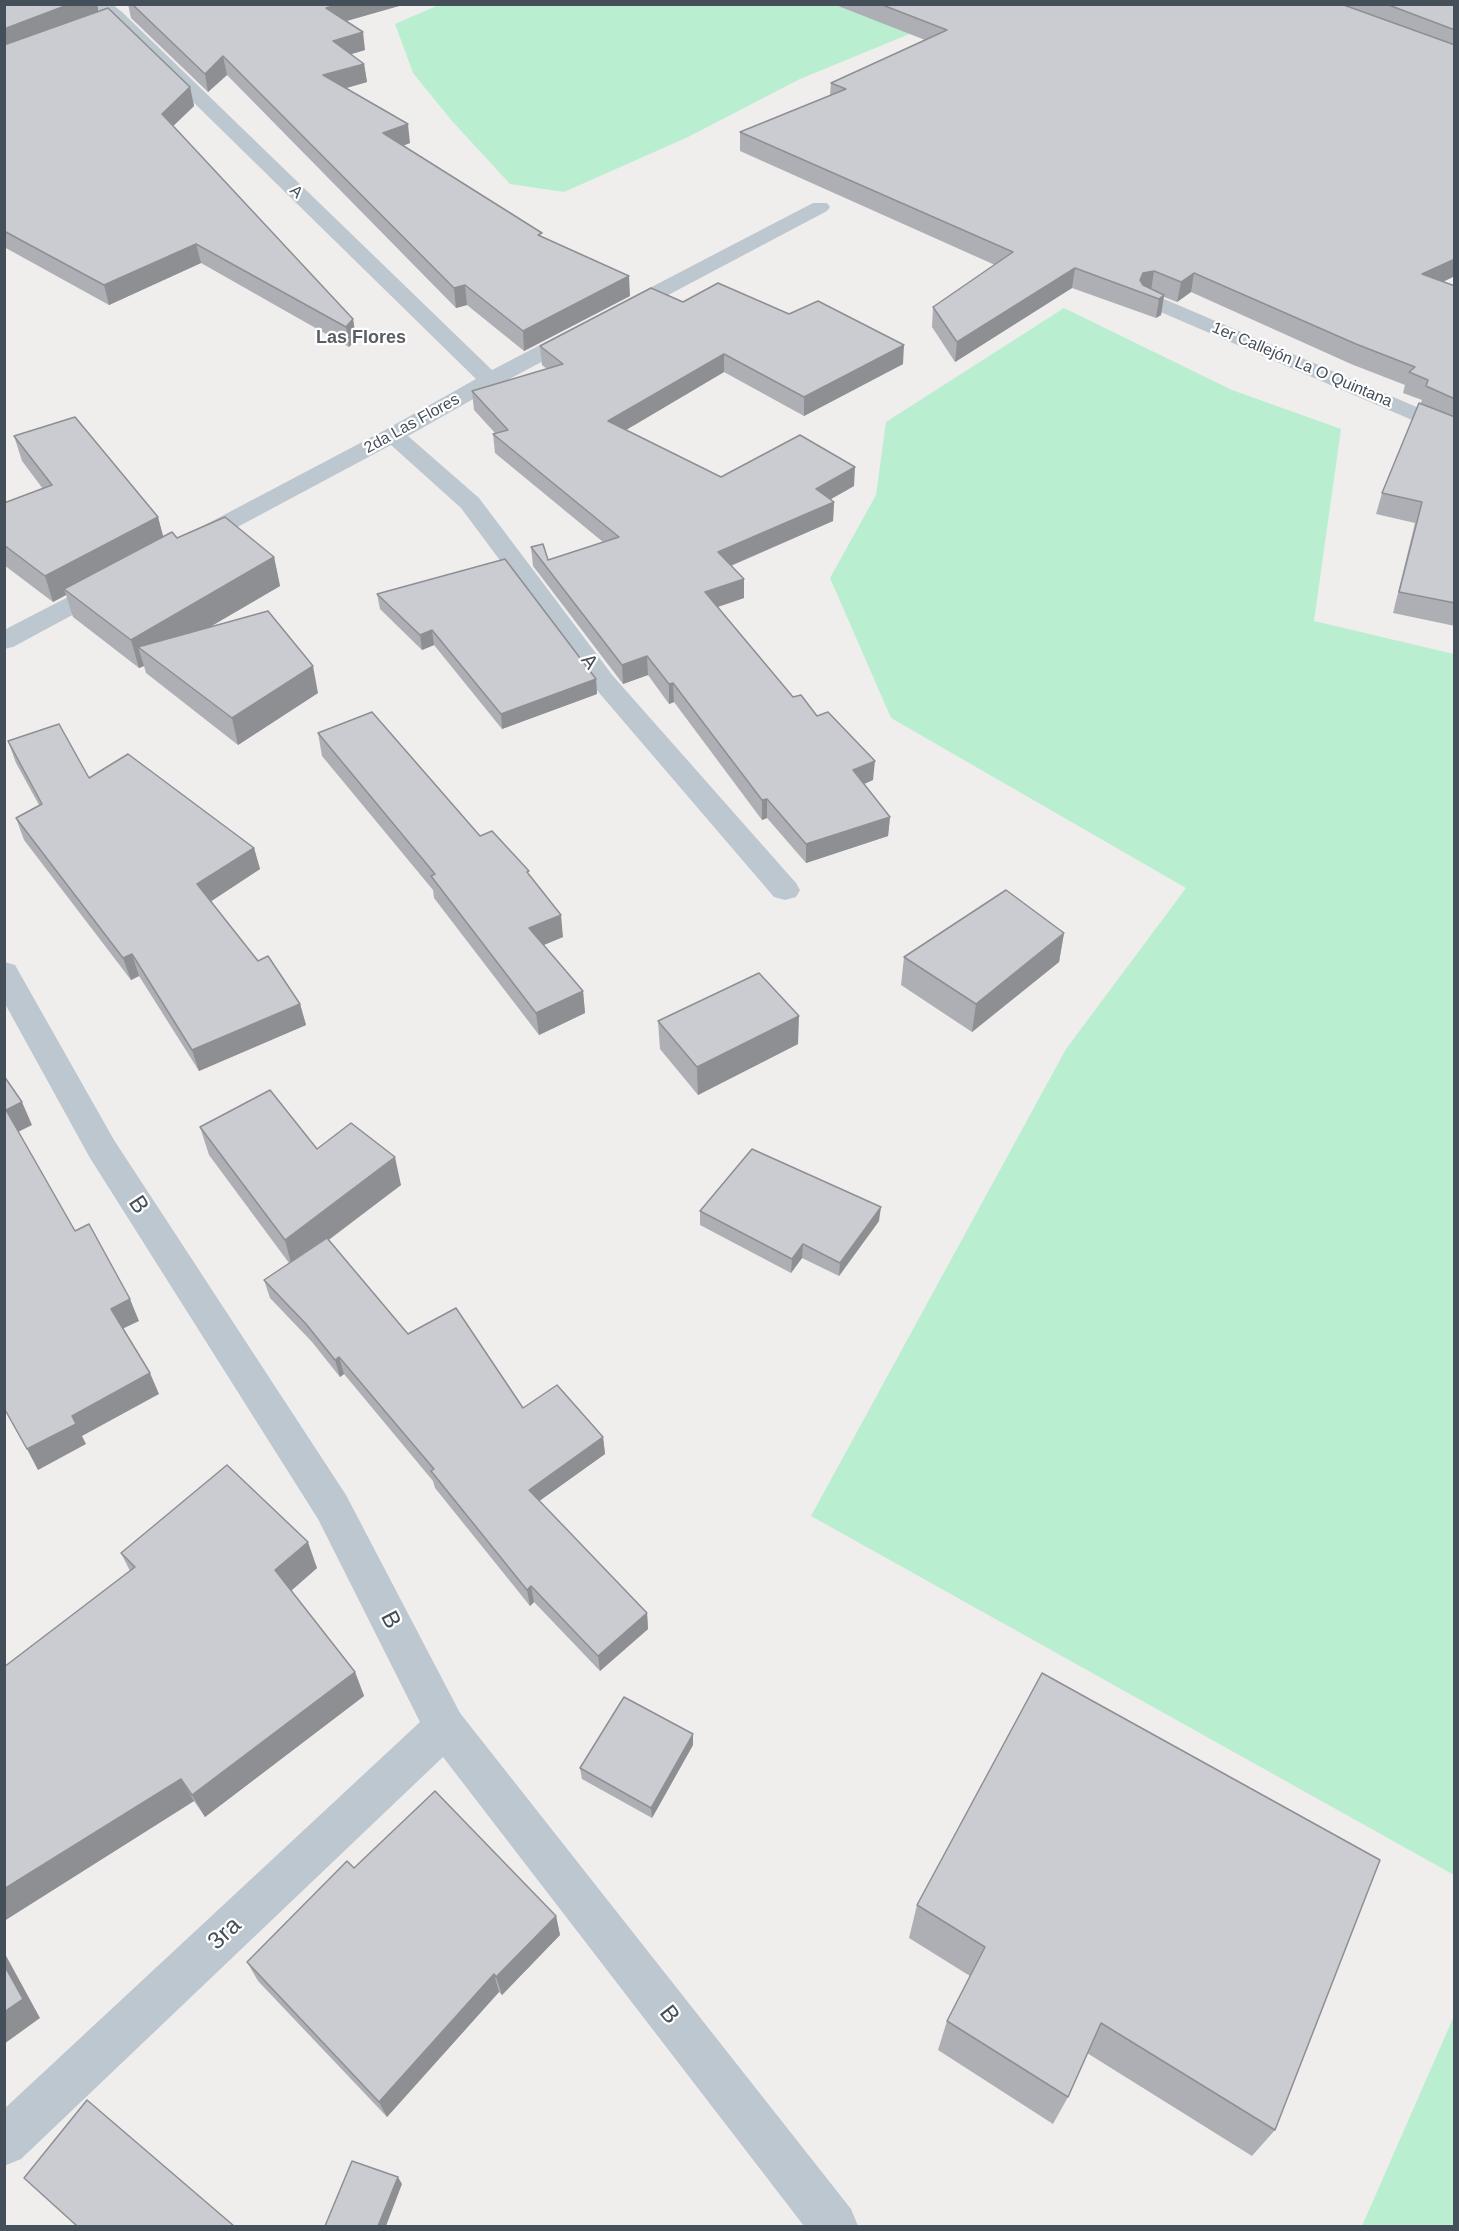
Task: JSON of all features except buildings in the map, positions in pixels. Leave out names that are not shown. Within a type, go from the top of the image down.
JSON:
[{"type":"street","points":[[93,24],[108,10],[136,8]]},
{"type":"street","name":"A","points":[[108,10],[490,380]]},
{"type":"street","name":"2da Las Flores","points":[[173,552],[393,435],[490,380],[820,207]]},
{"type":"street","name":"1er Callejón La O Quintana","points":[[1150,299],[1455,431]]},
{"type":"street","name":"A","points":[[393,435],[470,503],[604,682],[785,890]]},
{"type":"street","points":[[4,641],[131,574]]},
{"type":"street","name":"B","points":[[4,973],[102,1149],[332,1507],[445,1727],[834,2226]]},
{"type":"street","name":"3ra","points":[[4,2142],[445,1727]]},
{"type":"green space","points":[[441,4],[980,5],[800,79],[688,137],[564,192],[510,184],[452,121],[413,73],[395,24]]},
{"type":"green space","points":[[1064,308],[1232,390],[1341,429],[1314,621],[1454,654],[1454,1875],[811,1516],[1066,1049],[1186,888],[891,718],[830,578],[876,495],[886,422]]},
{"type":"green space","points":[[1454,2016],[1454,2226],[1362,2226]]},
{"type":"district","name":"Las Flores","points":[[361,338]]}]
